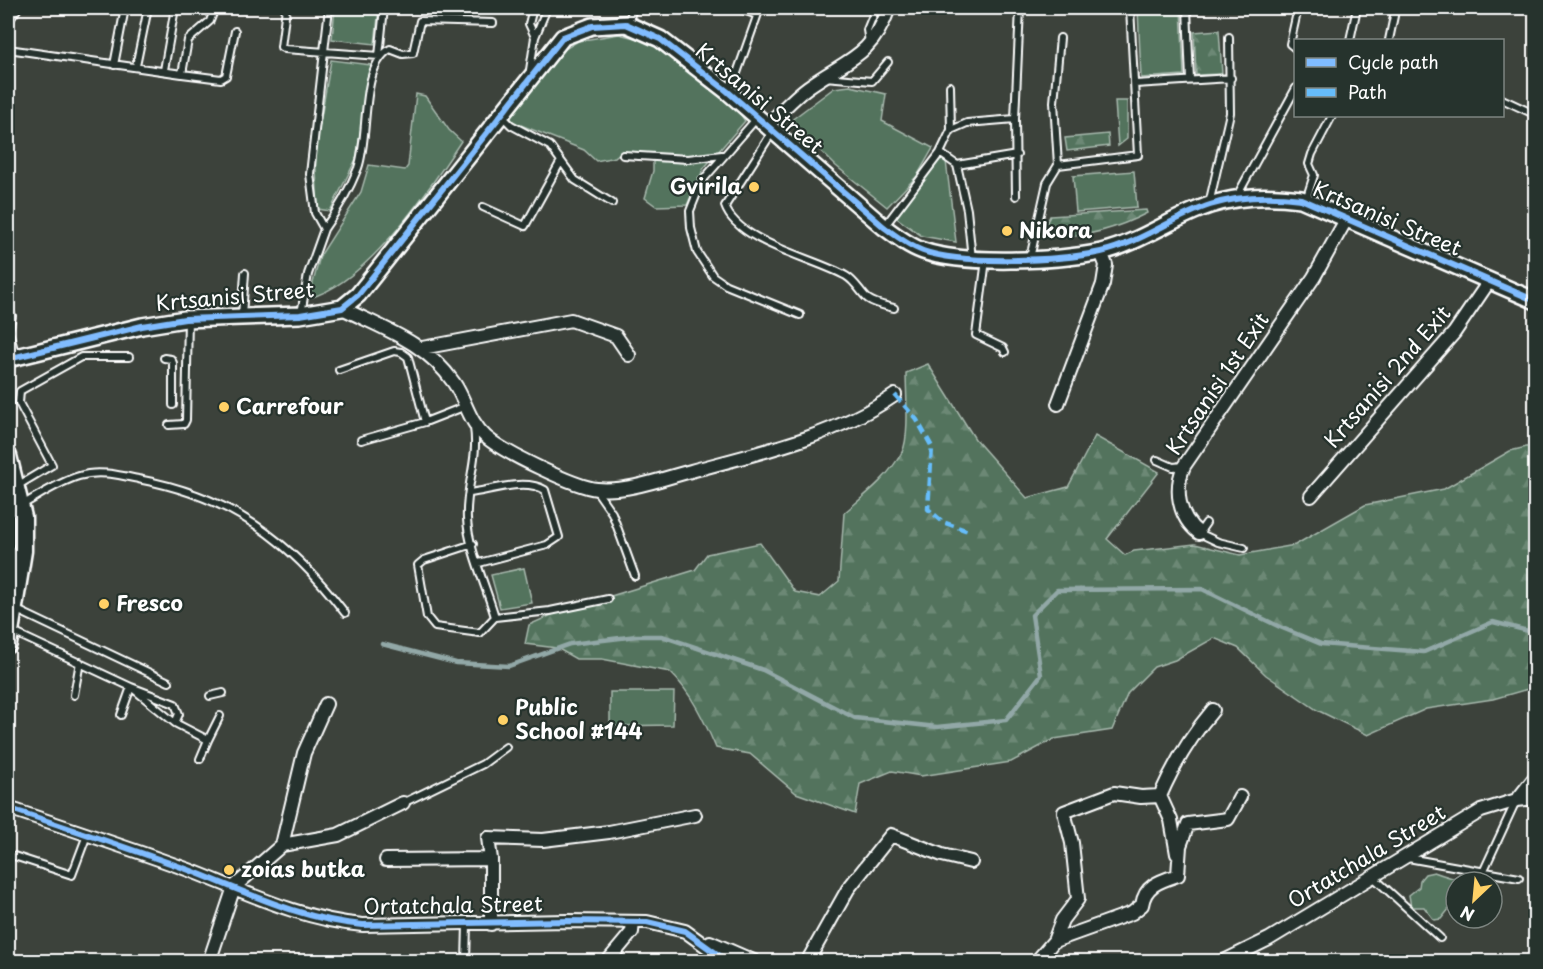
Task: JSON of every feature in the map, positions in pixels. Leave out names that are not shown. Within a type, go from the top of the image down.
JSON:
[{"type":"main road","points":[[8,456],[21,506],[23,551],[11,607],[9,637]]},
{"type":"street","points":[[766,125],[808,87],[870,46],[881,30],[889,8]]},
{"type":"street","name":"Krtsanisi Street","points":[[12,358],[142,326],[188,318],[300,315],[342,308],[358,295],[563,37],[592,26],[626,24],[660,39],[727,91],[884,227],[920,250],[947,258],[979,260],[1101,252],[1149,234],[1209,205],[1272,192],[1305,201],[1347,218],[1536,301]]},
{"type":"street","name":"Krtsanisi 1st Exit","points":[[1203,528],[1187,523],[1181,508],[1180,481],[1184,466],[1314,277],[1347,218]]},
{"type":"street","points":[[1058,404],[1103,284],[1106,272],[1101,252]]},
{"type":"street","name":"Krtsanisi 2nd Exit","points":[[1311,496],[1454,333],[1490,280]]},
{"type":"street","points":[[342,308],[422,348],[441,366],[455,384],[473,422],[487,437],[549,472],[596,489],[627,488],[750,456],[812,435],[878,407],[895,395]]},
{"type":"street","points":[[422,348],[571,320],[616,336],[629,355]]},
{"type":"street","points":[[8,553],[11,607]]},
{"type":"street","points":[[282,845],[304,753],[326,704]]},
{"type":"street","points":[[1180,861],[1171,820],[1160,796],[1174,764],[1193,733],[1214,710]]},
{"type":"street","points":[[1517,800],[1536,776]]},
{"type":"street","points":[[1036,962],[1054,941],[1062,920],[1077,899],[1072,843],[1064,812],[1114,793],[1141,797],[1160,796]]},
{"type":"street","points":[[1054,941],[1132,913],[1142,905],[1144,894],[1156,882],[1178,875],[1180,846],[1188,824],[1228,819],[1240,797]]},
{"type":"street","name":"Ortatchala Street","points":[[1222,962],[1269,939],[1481,811],[1517,800],[1536,798]]},
{"type":"street","points":[[208,962],[234,887],[282,845],[338,836],[403,803]]},
{"type":"street","name":"Ortatchala Street","points":[[8,808],[87,834],[305,915],[334,923],[491,924],[567,921],[660,924],[685,931],[728,962]]},
{"type":"street","points":[[491,924],[491,859],[488,838],[554,839],[609,832],[696,815]]},
{"type":"street","points":[[807,962],[848,889],[891,835],[942,855],[971,862]]},
{"type":"street","points":[[386,860],[491,859]]},
{"type":"street","points":[[607,962],[632,932],[633,922]]},
{"type":"street","points":[[685,931],[756,962]]},
{"type":"lane","points":[[8,22],[18,8]]},
{"type":"lane","points":[[114,65],[125,8]]},
{"type":"lane","points":[[136,66],[148,8]]},
{"type":"lane","points":[[164,70],[175,8]]},
{"type":"lane","points":[[182,74],[188,40],[210,21],[215,8]]},
{"type":"lane","points":[[286,8],[281,46],[285,49],[379,56],[390,49],[403,54],[413,53],[420,21],[493,23]]},
{"type":"lane","points":[[324,229],[315,213],[310,174],[326,51],[329,8]]},
{"type":"lane","points":[[300,315],[308,274],[324,229],[359,166],[373,71],[379,56],[384,8]]},
{"type":"lane","points":[[533,8],[529,24],[535,37]]},
{"type":"lane","points":[[529,77],[535,37],[548,8]]},
{"type":"lane","points":[[626,24],[634,8]]},
{"type":"lane","points":[[738,8],[757,15]]},
{"type":"lane","points":[[727,91],[737,73],[760,8]]},
{"type":"lane","points":[[870,46],[867,30],[876,8]]},
{"type":"lane","points":[[1016,196],[1015,118],[1020,8]]},
{"type":"lane","points":[[1058,165],[1138,155],[1131,8]]},
{"type":"lane","points":[[1187,8],[1190,80]]},
{"type":"lane","points":[[1294,47],[1290,44],[1298,8]]},
{"type":"lane","points":[[1350,39],[1357,8]]},
{"type":"lane","points":[[1389,39],[1394,16]]},
{"type":"lane","points":[[8,48],[221,79],[226,76],[235,31]]},
{"type":"lane","points":[[1209,205],[1230,113],[1229,37]]},
{"type":"lane","points":[[1030,258],[1047,183],[1058,165],[1053,102],[1060,38]]},
{"type":"lane","points":[[825,77],[872,81],[888,62]]},
{"type":"lane","points":[[1135,84],[1231,78]]},
{"type":"lane","points":[[884,227],[940,153],[951,129],[950,86]]},
{"type":"lane","points":[[1236,198],[1294,92]]},
{"type":"lane","points":[[1504,99],[1536,115]]},
{"type":"lane","points":[[500,114],[511,125],[550,146],[575,180],[612,203]]},
{"type":"lane","points":[[1305,201],[1314,175],[1309,164],[1312,154],[1331,117]]},
{"type":"lane","points":[[951,129],[967,123],[1015,118]]},
{"type":"lane","points":[[766,125],[723,155],[702,181],[690,211],[697,252],[713,276],[726,285],[800,315]]},
{"type":"lane","points":[[766,125],[725,206],[728,216],[737,225],[787,253],[849,278],[867,298],[894,308]]},
{"type":"lane","points":[[940,153],[957,165],[979,260],[976,335],[1003,348],[1005,352]]},
{"type":"lane","points":[[623,155],[688,159],[723,155]]},
{"type":"lane","points":[[957,165],[1017,155]]},
{"type":"lane","points":[[483,207],[525,226],[561,161]]},
{"type":"lane","points":[[242,317],[245,273]]},
{"type":"lane","points":[[12,316],[9,332],[12,358]]},
{"type":"lane","points":[[169,425],[184,424],[186,420],[188,318]]},
{"type":"lane","points":[[339,370],[394,351],[401,352],[408,357],[425,422]]},
{"type":"lane","points":[[16,487],[50,469],[52,465],[18,401],[22,389],[81,357],[129,357]]},
{"type":"lane","points":[[164,358],[171,359],[173,363],[173,405]]},
{"type":"lane","points":[[361,440],[425,422],[466,406]]},
{"type":"lane","points":[[473,422],[476,445],[467,519],[495,617]]},
{"type":"lane","points":[[1157,460],[1173,468],[1184,466]]},
{"type":"lane","points":[[21,506],[81,475],[109,473],[170,485],[220,504],[265,530],[317,576],[345,613]]},
{"type":"lane","points":[[470,493],[524,485],[539,486],[545,490],[559,537],[547,545],[479,563]]},
{"type":"lane","points":[[596,489],[612,513],[635,576]]},
{"type":"lane","name":"Krtsanisi 1st Exit","points":[[1203,528],[1218,542],[1244,548]]},
{"type":"lane","points":[[473,544],[424,560],[418,565],[427,617],[440,629],[480,633],[495,617],[608,599]]},
{"type":"lane","points":[[11,607],[169,682]]},
{"type":"lane","points":[[9,637],[80,662],[131,687],[175,704],[179,714],[175,723]]},
{"type":"lane","points":[[74,695],[80,662]]},
{"type":"lane","points":[[121,715],[131,687]]},
{"type":"lane","points":[[131,687],[175,723],[208,740]]},
{"type":"lane","points":[[210,696],[223,693]]},
{"type":"lane","points":[[200,759],[220,716]]},
{"type":"lane","points":[[403,803],[483,764],[506,747]]},
{"type":"lane","points":[[1404,857],[1443,866],[1484,870],[1517,800]]},
{"type":"lane","points":[[14,856],[72,874],[87,834]]},
{"type":"lane","points":[[1504,875],[1519,878]]},
{"type":"lane","points":[[1371,876],[1440,938]]},
{"type":"lane","points":[[466,962],[467,924]]},
{"type":"green space","points":[[335,8],[379,8],[375,44],[332,39]]},
{"type":"green space","points":[[1138,8],[1181,8],[1184,75],[1141,78]]},
{"type":"green space","points":[[1219,30],[1222,74],[1196,75],[1194,32]]},
{"type":"green space","points":[[619,34],[651,42],[663,49],[739,112],[745,121],[704,168],[687,205],[656,206],[645,198],[653,171],[653,155],[622,151],[615,157],[596,161],[584,150],[513,122],[510,116],[565,49],[578,41]]},
{"type":"green space","points":[[331,60],[371,65],[356,159],[330,211],[318,209],[315,152]]},
{"type":"green space","points":[[850,86],[886,94],[882,121],[933,148],[917,176],[887,207],[836,166],[790,121],[834,88]]},
{"type":"green space","points":[[416,94],[425,96],[449,130],[461,141],[414,208],[374,255],[353,274],[331,289],[309,298],[320,256],[361,192],[369,165],[405,170],[408,166]]},
{"type":"green space","points":[[1115,101],[1127,101],[1127,139],[1118,146]]},
{"type":"green space","points":[[1108,134],[1109,146],[1067,151],[1065,138]]},
{"type":"green space","points":[[945,153],[956,242],[922,236],[894,216]]},
{"type":"green space","points":[[1134,171],[1137,207],[1076,212],[1073,176]]},
{"type":"green space","points":[[1146,210],[1147,213],[1108,229],[1081,235],[1040,236],[1050,216]]},
{"type":"green space","points":[[928,364],[975,439],[1027,498],[1068,487],[1095,436],[1159,472],[1107,539],[1125,555],[1134,551],[1195,544],[1240,555],[1295,545],[1365,505],[1444,489],[1510,451],[1535,445],[1535,687],[1493,699],[1426,709],[1368,735],[1317,710],[1266,675],[1238,648],[1214,638],[1175,660],[1154,667],[1128,693],[1112,730],[1054,739],[1011,762],[921,776],[892,771],[860,784],[855,814],[796,793],[750,754],[716,748],[691,698],[670,672],[602,659],[576,659],[557,648],[525,644],[529,625],[556,613],[695,570],[707,554],[760,543],[795,592],[820,597],[839,581],[844,513],[883,478],[902,452],[907,426],[906,373]]},
{"type":"green space","points":[[524,568],[532,603],[500,608],[491,575]]},
{"type":"green space","points":[[610,692],[674,692],[673,725],[610,726]]},
{"type":"green space","points":[[1434,872],[1444,875],[1444,915],[1441,919],[1434,920],[1424,907],[1411,907],[1409,895],[1419,887],[1420,880],[1425,874]]},
{"type":"waterway","points":[[382,644],[456,663],[509,666],[570,644],[637,636],[662,636],[763,670],[855,718],[937,727],[1006,720],[1041,675],[1032,615],[1057,590],[1202,589],[1321,644],[1424,652],[1493,622],[1536,633]]},
{"type":"marked path","points":[[895,395],[917,420],[932,447],[928,509],[943,522],[968,531]]},
{"type":"cycle path","points":[[8,359],[142,326],[185,319],[300,315],[342,308],[358,295],[563,37],[592,26],[626,24],[660,39],[727,91],[884,227],[908,244],[923,251],[986,260],[1061,258],[1083,255],[1129,243],[1210,205],[1233,199],[1255,197],[1289,198],[1301,199],[1536,301]]},
{"type":"cycle path","points":[[8,808],[189,870],[274,904],[340,922],[363,925],[567,921],[647,922],[685,931],[728,962]]},
{"type":"place","name":"Gvirila","points":[[754,187]]},
{"type":"place","name":"Nikora","points":[[1007,231]]},
{"type":"place","name":"Carrefour","points":[[224,407]]},
{"type":"place","name":"Fresco","points":[[104,604]]},
{"type":"place","name":"Public School #144","points":[[503,720]]},
{"type":"place","name":"zoias butka","points":[[229,870]]}]
